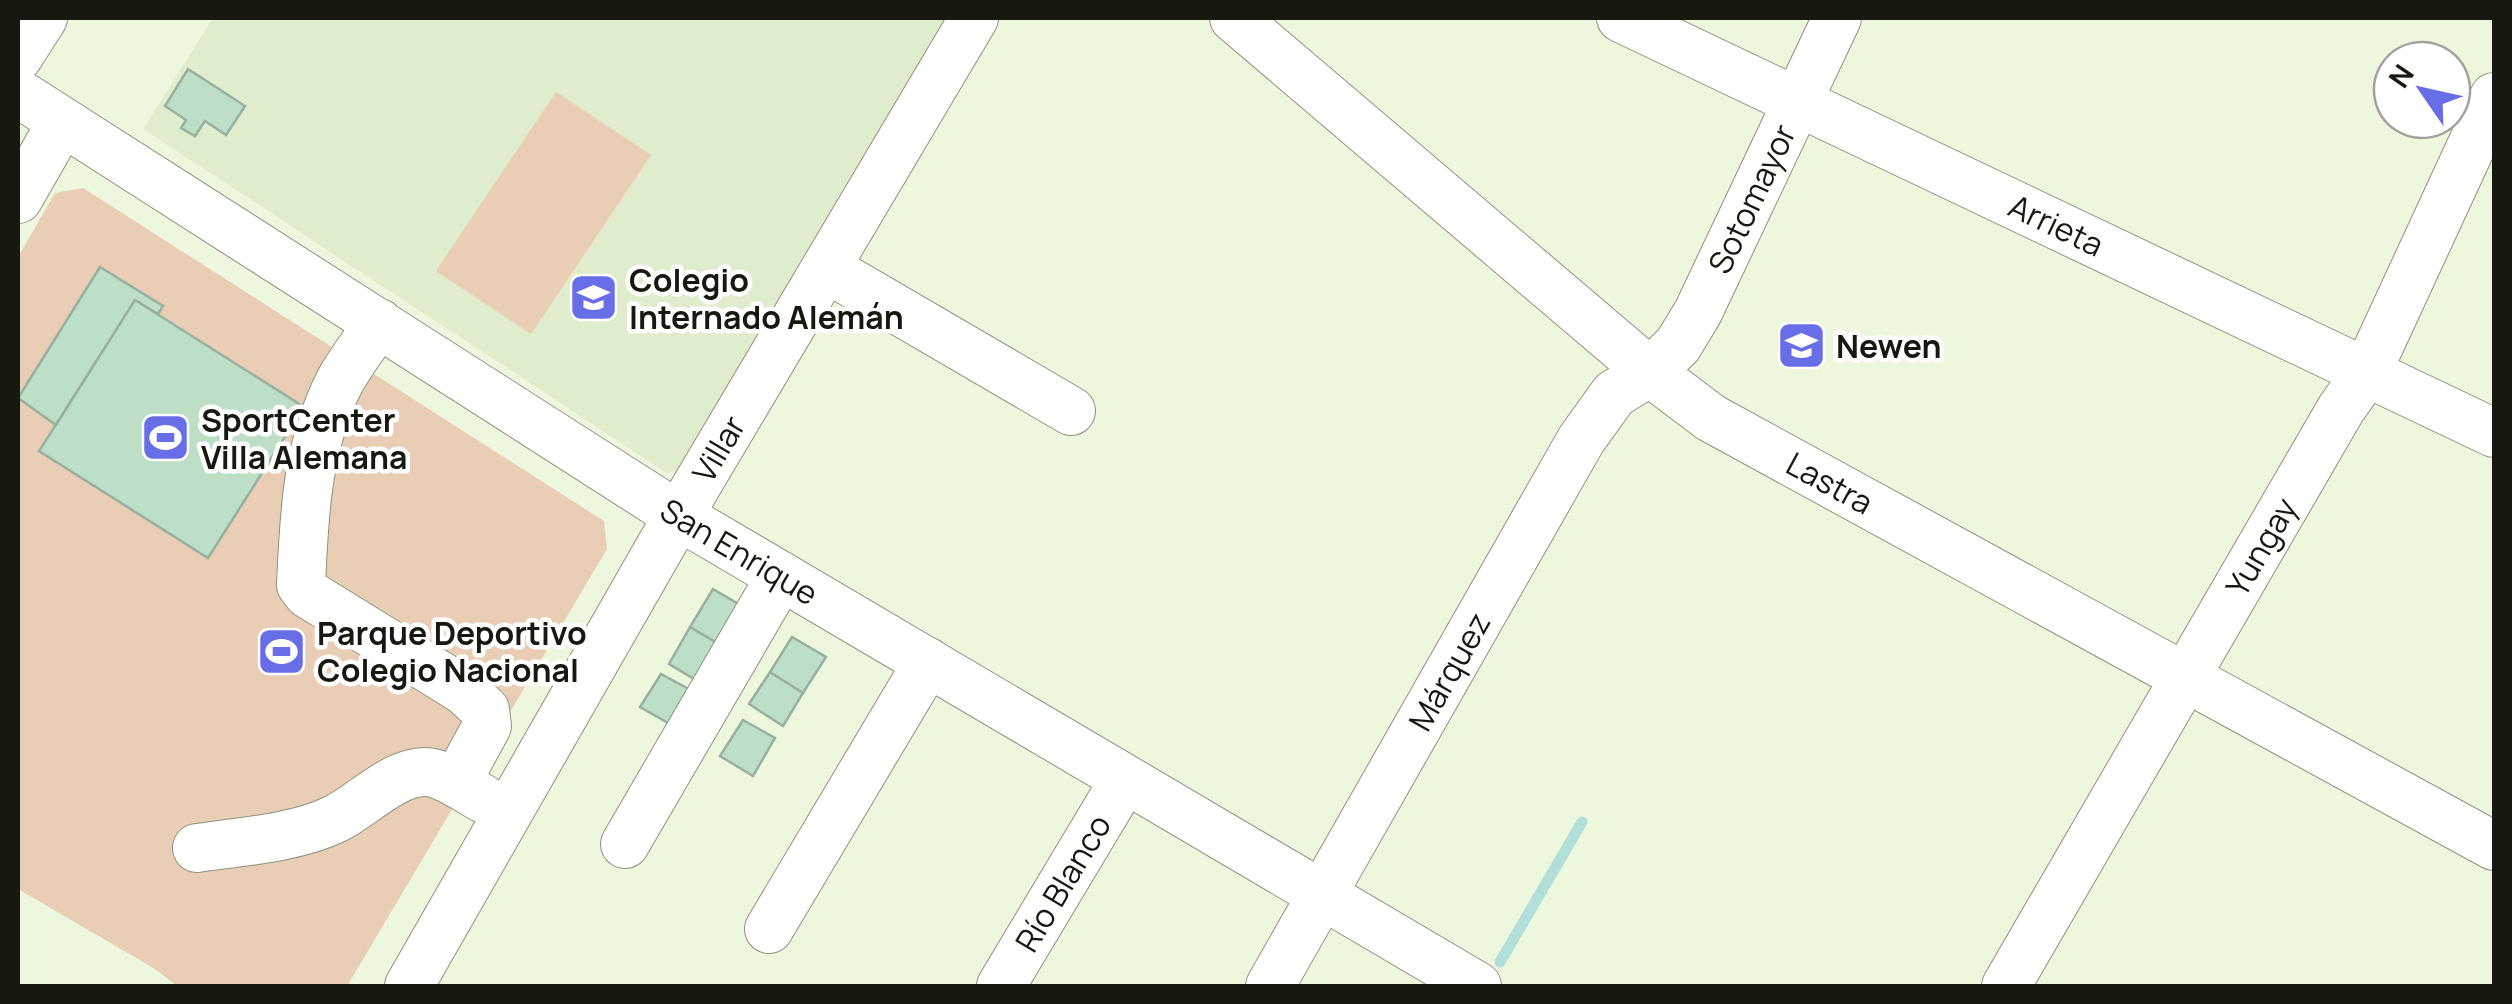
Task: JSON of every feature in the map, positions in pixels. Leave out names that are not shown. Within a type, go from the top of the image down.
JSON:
[{"type":"street","points":[[18,57],[43,18]]},
{"type":"street","name":"Villar","points":[[409,986],[678,516],[974,18]]},
{"type":"street","name":"Lastra","points":[[1234,18],[1650,372],[1711,418],[2494,846]]},
{"type":"street","name":"Arrieta","points":[[1621,18],[2494,433]]},
{"type":"street","name":"Sotomayor","points":[[1650,372],[1678,345],[1698,312],[1838,18]]},
{"type":"street","name":"San Enrique","points":[[18,93],[678,516],[1477,986]]},
{"type":"street","name":"Yungay","points":[[2006,986],[2184,676],[2367,372],[2494,97]]},
{"type":"street","points":[[18,198],[62,122]]},
{"type":"street","points":[[826,268],[1071,411]]},
{"type":"street","points":[[379,323],[340,382],[314,453],[305,494],[301,585],[308,594],[465,691],[485,710],[487,726],[456,783]]},
{"type":"street","name":"Márquez","points":[[1270,986],[1581,440],[1614,394],[1650,372]]},
{"type":"street","points":[[625,844],[782,576]]},
{"type":"street","points":[[769,930],[928,662]]},
{"type":"street","points":[[197,848],[258,840],[332,821],[400,779],[426,772],[456,783],[508,813]]},
{"type":"street","name":"Río Blanco","points":[[1001,986],[1125,779]]},
{"type":"shaded area","name":"Colegio Internado Alemán","points":[[213,18],[953,18],[686,467],[667,473],[143,129]]},
{"type":"shaded area","points":[[556,92],[651,155],[531,334],[436,271]]},
{"type":"shaded area","name":"Parque Deportivo Colegio Nacional","points":[[83,188],[604,521],[607,549],[347,986],[177,986],[155,969],[18,889],[18,257],[55,193]]},
{"type":"building","points":[[188,69],[245,106],[226,135],[205,121],[195,136],[181,128],[186,120],[165,106]]},
{"type":"building","points":[[100,267],[163,306],[158,314],[135,300],[56,425],[18,398]]},
{"type":"building","name":"SportCenter Villa Alemana","points":[[135,300],[304,407],[208,558],[39,451]]},
{"type":"building","points":[[713,589],[747,609],[724,647],[690,627]]},
{"type":"building","points":[[690,627],[724,647],[701,683],[669,664]]},
{"type":"building","points":[[792,637],[826,657],[803,693],[770,672]]},
{"type":"building","points":[[770,672],[803,693],[783,726],[749,704]]},
{"type":"building","points":[[661,674],[698,694],[677,728],[640,707]]},
{"type":"building","points":[[743,720],[775,738],[753,776],[720,756]]},
{"type":"waterway","points":[[1500,962],[1582,822]]},
{"type":"place","name":"Colegio Internado Alemán","points":[[594,298]]},
{"type":"place","name":"Newen","points":[[1801,346]]},
{"type":"place","name":"SportCenter Villa Alemana","points":[[166,438]]},
{"type":"place","name":"Parque Deportivo Colegio Nacional","points":[[282,651]]}]
